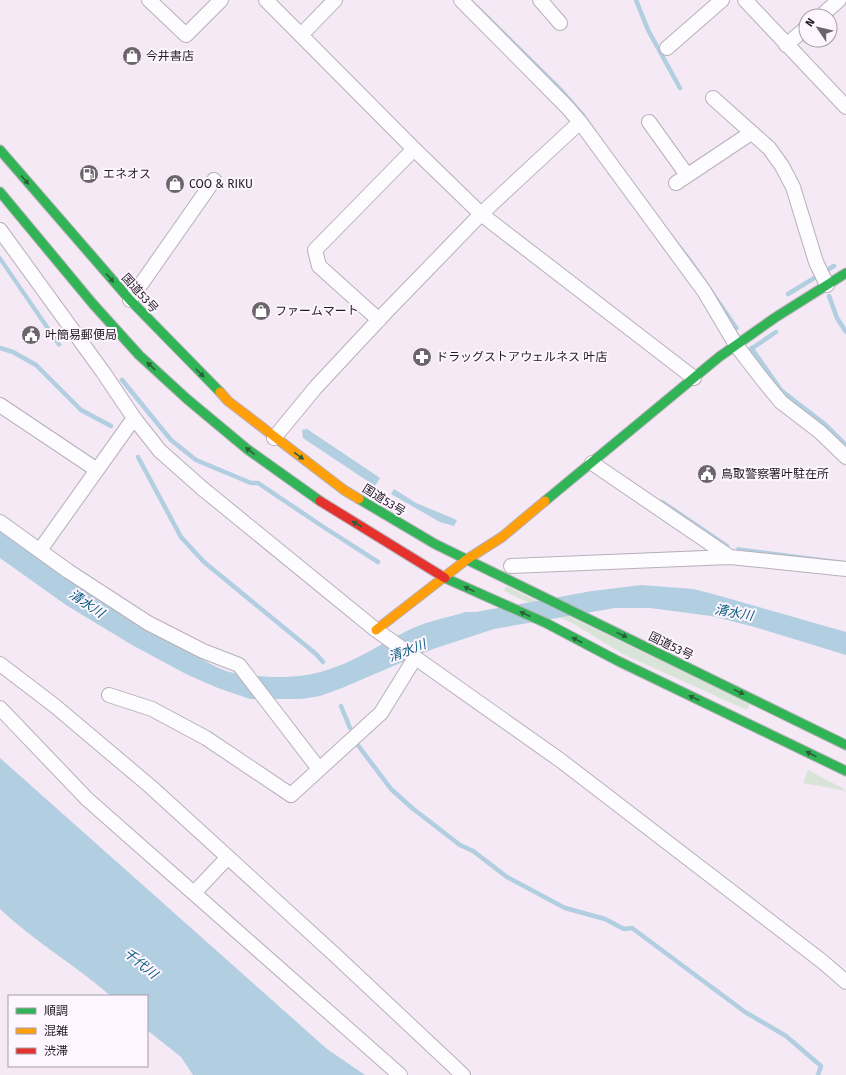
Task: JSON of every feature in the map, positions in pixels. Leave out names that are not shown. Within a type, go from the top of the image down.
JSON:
[{"type":"main road","name":"国道53号","points":[[0,150],[130,300],[228,401],[274,438],[344,490],[395,522],[466,560],[846,745]]},
{"type":"main road","points":[[0,192],[93,304],[139,355],[187,399],[248,449],[325,505],[443,577],[546,623],[618,661],[846,771]]},
{"type":"main road","points":[[376,630],[466,560],[502,537],[736,344],[846,273]]},
{"type":"street","points":[[150,0],[186,35],[221,0]]},
{"type":"street","points":[[266,0],[481,214],[694,378]]},
{"type":"street","points":[[301,35],[335,0]]},
{"type":"street","points":[[461,0],[580,122],[704,291],[736,344],[781,402],[820,432],[846,457]]},
{"type":"street","points":[[540,0],[560,23]]},
{"type":"street","points":[[667,48],[722,0]]},
{"type":"street","points":[[744,0],[786,45],[843,99]]},
{"type":"street","points":[[830,8],[839,0]]},
{"type":"street","points":[[786,45],[798,35]]},
{"type":"street","points":[[713,98],[769,148],[782,166],[793,187],[816,262],[827,285]]},
{"type":"street","points":[[274,438],[316,387],[481,214],[580,122]]},
{"type":"street","points":[[649,122],[687,175]]},
{"type":"street","points":[[676,183],[751,133]]},
{"type":"street","points":[[379,320],[319,266],[315,250],[414,149]]},
{"type":"street","points":[[130,300],[214,180]]},
{"type":"street","points":[[0,230],[103,372],[134,418],[165,456],[376,630],[560,760],[823,962],[846,982]]},
{"type":"street","points":[[0,405],[97,470]]},
{"type":"street","points":[[40,550],[134,418]]},
{"type":"street","points":[[592,463],[730,557]]},
{"type":"street","points":[[0,522],[68,571],[148,623],[203,651],[239,665],[319,769]]},
{"type":"street","points":[[511,566],[730,557],[846,569]]},
{"type":"street","points":[[109,695],[152,709],[206,738],[291,795],[359,735],[381,713],[415,658]]},
{"type":"street","points":[[0,664],[55,706],[151,787],[463,1075]]},
{"type":"street","points":[[0,708],[87,799],[400,1075]]},
{"type":"street","points":[[194,893],[228,857]]},
{"type":"green space","points":[[506,586],[750,704],[747,710],[623,654],[574,624],[504,591]]},
{"type":"green space","points":[[808,770],[844,789],[846,791],[803,783]]},
{"type":"water","points":[[466,0],[472,0],[482,9],[561,87],[584,113],[639,192],[693,261],[739,328],[736,332],[694,269],[642,203]]},
{"type":"water","points":[[0,255],[62,345],[58,347],[0,262]]},
{"type":"water","points":[[752,345],[783,389],[827,423],[846,442],[846,450],[781,396],[746,350]]},
{"type":"water","points":[[307,429],[380,478],[375,486],[303,438],[302,430]]},
{"type":"water","points":[[394,489],[416,503],[457,520],[454,526],[440,522],[391,494]]},
{"type":"water","name":"清水川","points":[[0,531],[71,581],[120,613],[170,642],[229,672],[263,676],[304,676],[338,666],[405,632],[435,620],[466,612],[476,612],[592,591],[642,585],[693,589],[846,632],[846,655],[751,626],[711,616],[650,608],[615,608],[494,629],[433,649],[320,696],[301,699],[250,699],[218,688],[188,675],[132,645],[66,605],[0,558]]},
{"type":"water","points":[[737,547],[846,561],[846,565],[749,553],[736,550]]},
{"type":"water","points":[[709,550],[710,553],[531,558]]},
{"type":"water","name":"千代川","points":[[0,758],[327,1049],[365,1075],[193,1075],[181,1057],[148,1031],[148,995],[110,995],[13,921],[0,909]]},
{"type":"waterway","points":[[636,0],[648,30],[680,88]]},
{"type":"waterway","points":[[788,294],[834,266]]},
{"type":"waterway","points":[[829,296],[837,318],[846,332]]},
{"type":"waterway","points":[[754,347],[776,332]]},
{"type":"waterway","points":[[0,348],[13,352],[36,365],[81,410],[111,426]]},
{"type":"waterway","points":[[122,380],[171,440],[196,460],[251,483],[258,483],[378,562]]},
{"type":"waterway","points":[[138,457],[181,537],[204,562],[316,654],[323,662]]},
{"type":"waterway","points":[[662,502],[727,546]]},
{"type":"waterway","points":[[341,706],[350,728]]},
{"type":"waterway","points":[[357,744],[391,789],[412,808],[460,845],[473,851],[507,877],[565,908],[605,919],[624,929],[632,928],[745,1012],[786,1036],[821,1066],[818,1075]]},
{"type":"traffic: fast","points":[[0,150],[130,300],[220,392]]},
{"type":"traffic: fast","points":[[0,192],[93,304],[139,355],[187,399],[247,449],[320,501]]},
{"type":"traffic: fast","points":[[545,501],[719,357],[776,317],[846,273]]},
{"type":"traffic: fast","points":[[359,499],[435,544],[846,745]]},
{"type":"traffic: fast","points":[[445,578],[546,623],[618,661],[846,771]]},
{"type":"traffic: slow","points":[[220,392],[228,401],[344,490],[359,499]]},
{"type":"traffic: slow","points":[[376,630],[466,560],[502,537],[545,501]]},
{"type":"traffic: jam","points":[[320,501],[445,578]]},
{"type":"place","name":"今井書店","points":[[132,56]]},
{"type":"place","name":"エネオス","points":[[89,174]]},
{"type":"place","name":"COO & RIKU","points":[[175,184]]},
{"type":"place","name":"ファームマート","points":[[261,311]]},
{"type":"place","name":"叶簡易郵便局","points":[[31,335]]},
{"type":"place","name":"ドラッグストアウェルネス 叶店","points":[[422,357]]},
{"type":"place","name":"鳥取警察署叶駐在所","points":[[707,474]]}]
